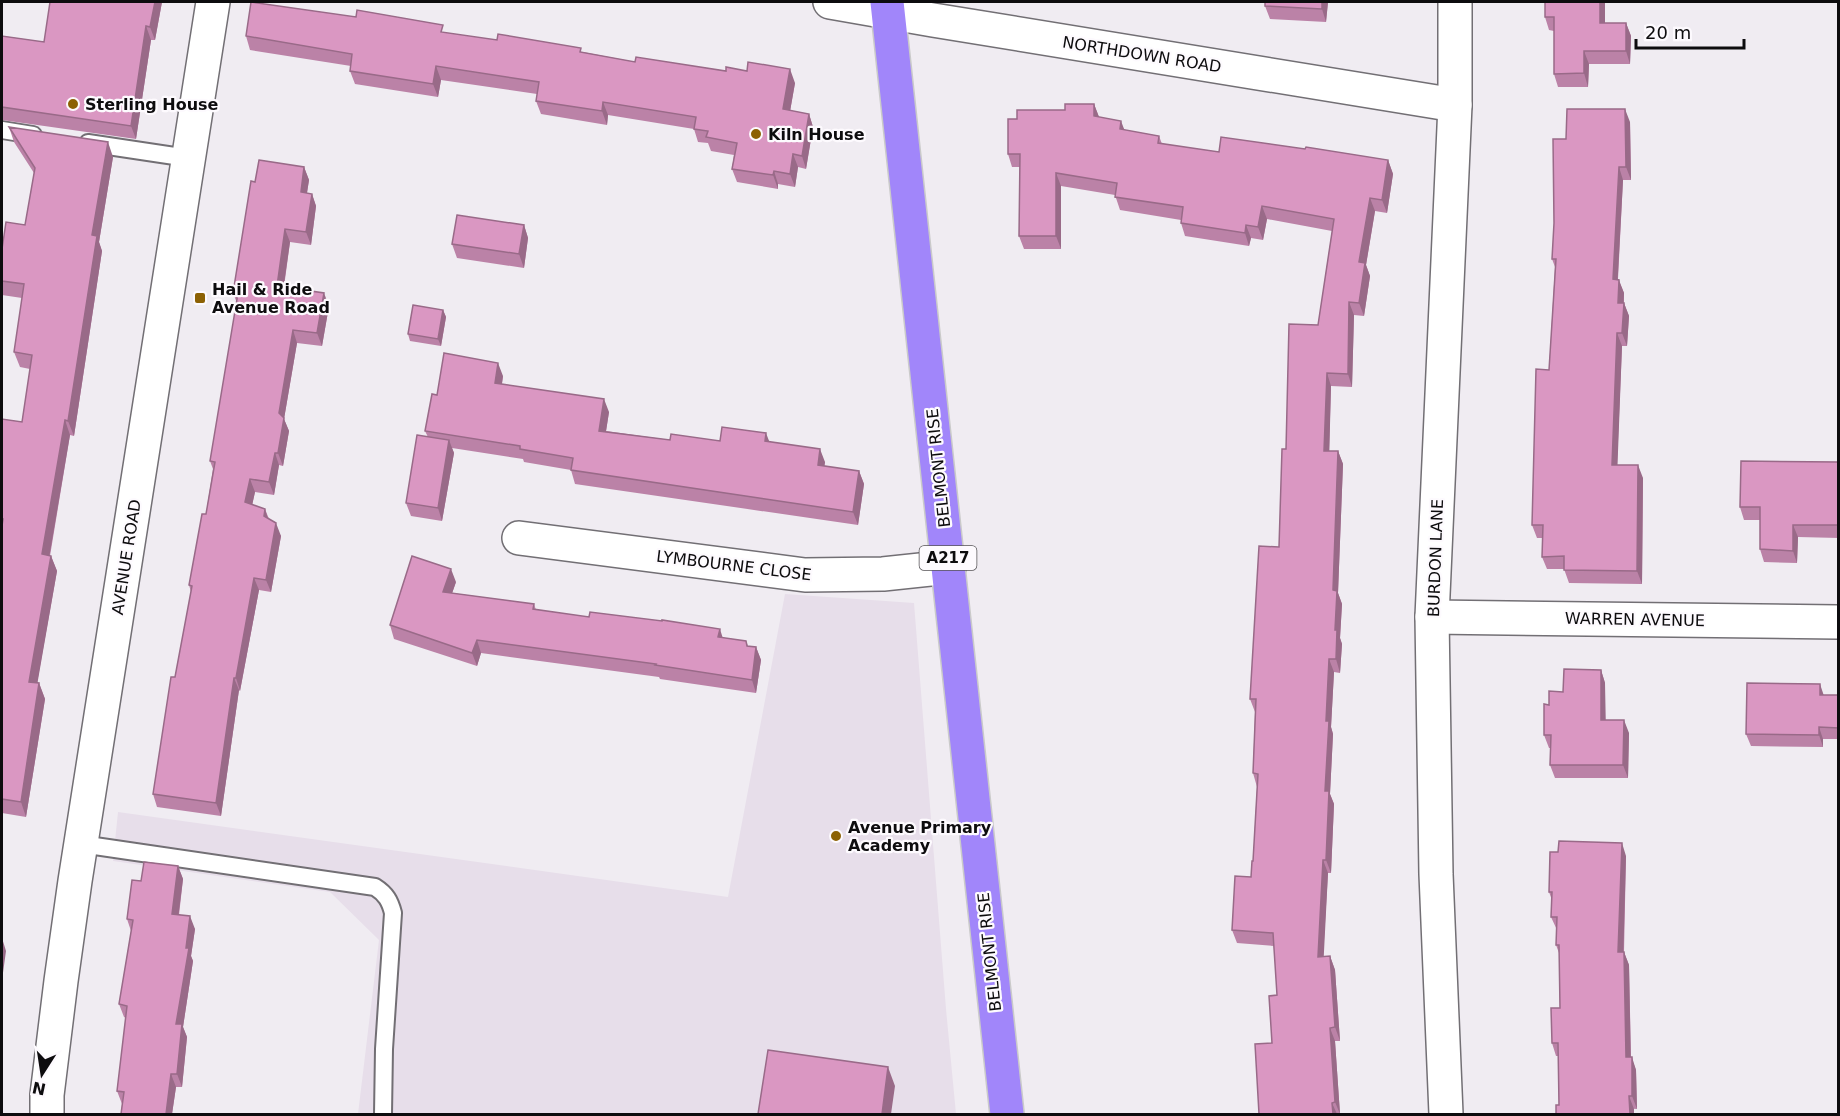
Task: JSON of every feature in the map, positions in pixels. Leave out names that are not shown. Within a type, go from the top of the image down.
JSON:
[{"type":"highway","name":"BELMONT RISE","points":[[887,7],[1007,1114]]},
{"type":"street","name":"AVENUE ROAD","points":[[47,1114],[47,1095],[61,981],[81,844],[213,2]]},
{"type":"street","name":"NORTHDOWN ROAD","points":[[830,2],[887,7],[1455,105]]},
{"type":"street","name":"BURDON LANE","points":[[1446,1114],[1436,874],[1432,617],[1455,105],[1455,2]]},
{"type":"street","name":"LYMBOURNE CLOSE","points":[[519,538],[805,575],[883,574],[949,567]]},
{"type":"street","name":"WARREN AVENUE","points":[[1432,617],[1839,622]]},
{"type":"lane","points":[[2,130],[48,137]]},
{"type":"lane","points":[[72,141],[188,158]]},
{"type":"lane","points":[[81,844],[375,887],[382,891],[389,900],[393,913],[384,1049],[383,1114]]},
{"type":"shaded area","name":"Avenue Primary Academy","points":[[785,594],[914,603],[956,1114],[358,1114],[379,940],[330,892],[113,861],[118,812],[728,897]]},
{"type":"building","points":[[50,2],[155,2],[150,27],[146,26],[131,126],[2,107],[2,36],[44,42]]},
{"type":"building","points":[[251,2],[356,17],[357,10],[443,25],[441,32],[497,40],[498,34],[581,48],[580,52],[635,62],[636,57],[726,71],[726,67],[747,71],[748,62],[790,69],[783,109],[809,114],[802,156],[793,154],[790,174],[774,171],[773,175],[732,169],[737,143],[706,137],[708,131],[694,129],[696,117],[603,102],[602,111],[536,101],[539,82],[436,66],[433,84],[350,71],[352,54],[246,36]]},
{"type":"building","points":[[1265,2],[1322,2],[1322,9],[1265,6]]},
{"type":"building","points":[[1545,2],[1600,2],[1600,23],[1626,23],[1626,51],[1584,51],[1584,73],[1554,74],[1554,17],[1545,17]]},
{"type":"building","points":[[1065,104],[1094,104],[1094,116],[1121,121],[1120,129],[1159,136],[1158,143],[1219,152],[1221,137],[1388,160],[1382,200],[1370,198],[1359,262],[1365,263],[1359,303],[1349,302],[1348,374],[1327,373],[1324,451],[1338,451],[1333,590],[1337,591],[1335,630],[1337,630],[1336,659],[1329,659],[1326,721],[1329,721],[1325,791],[1329,791],[1318,957],[1330,956],[1335,1027],[1330,1028],[1335,1102],[1332,1103],[1333,1114],[1259,1114],[1255,1044],[1272,1043],[1269,996],[1277,995],[1273,933],[1232,930],[1235,876],[1251,877],[1253,861],[1258,774],[1253,773],[1256,699],[1250,699],[1259,546],[1279,547],[1282,449],[1286,449],[1289,324],[1318,325],[1334,219],[1262,206],[1258,227],[1246,225],[1245,233],[1181,223],[1183,207],[1115,197],[1117,183],[1056,173],[1056,236],[1019,236],[1020,154],[1008,154],[1008,119],[1017,119],[1017,110],[1065,110]]},
{"type":"building","points":[[1567,109],[1625,109],[1626,167],[1619,167],[1613,279],[1619,280],[1618,303],[1624,303],[1622,333],[1617,333],[1612,465],[1638,465],[1637,571],[1564,570],[1564,556],[1542,557],[1543,525],[1532,525],[1536,369],[1549,370],[1556,259],[1552,259],[1553,139],[1566,139]]},
{"type":"building","points":[[9,127],[108,142],[92,235],[97,236],[68,421],[65,420],[42,554],[51,556],[29,682],[39,683],[21,802],[2,799],[2,419],[22,422],[32,355],[14,352],[24,284],[2,281],[2,249],[6,222],[25,225],[35,168]]},
{"type":"building","points":[[259,160],[304,167],[301,192],[312,194],[306,232],[285,229],[277,286],[324,293],[317,333],[293,330],[279,413],[284,418],[278,453],[275,453],[269,482],[250,479],[245,502],[265,509],[264,516],[276,523],[266,580],[254,578],[236,678],[234,678],[216,803],[153,794],[171,677],[175,677],[192,586],[189,585],[202,514],[206,514],[215,462],[210,461],[238,293],[233,293],[251,181],[255,182]]},
{"type":"building","points":[[457,215],[524,225],[519,254],[452,244]]},
{"type":"building","points":[[413,305],[443,310],[438,339],[408,334]]},
{"type":"building","points":[[444,353],[498,363],[495,383],[604,399],[599,431],[670,440],[671,434],[720,441],[722,427],[766,433],[765,441],[820,449],[818,465],[859,471],[853,512],[571,470],[573,458],[520,449],[520,446],[425,431],[432,394],[437,395]]},
{"type":"building","points":[[417,435],[449,440],[438,508],[406,503]]},
{"type":"building","points":[[1741,461],[1839,462],[1839,525],[1793,525],[1793,551],[1760,549],[1760,507],[1740,507]]},
{"type":"building","points":[[412,556],[451,569],[443,592],[534,604],[533,609],[589,617],[590,612],[720,629],[718,637],[746,641],[747,646],[756,647],[752,680],[656,664],[477,640],[472,653],[390,625]]},
{"type":"building","points":[[1564,669],[1601,670],[1601,720],[1624,720],[1623,765],[1550,765],[1551,735],[1544,735],[1544,704],[1549,705],[1549,691],[1563,692]]},
{"type":"building","points":[[1747,683],[1820,684],[1820,695],[1839,695],[1839,728],[1819,727],[1819,735],[1746,734]]},
{"type":"building","points":[[1559,841],[1622,843],[1618,952],[1624,952],[1626,1057],[1632,1057],[1630,1114],[1556,1114],[1556,1105],[1559,1105],[1558,1043],[1552,1043],[1551,1008],[1560,1008],[1559,945],[1556,945],[1557,917],[1551,917],[1552,892],[1549,892],[1550,852],[1558,852]]},
{"type":"building","points":[[144,862],[178,866],[172,914],[190,916],[186,948],[189,948],[176,1024],[182,1024],[177,1074],[171,1074],[166,1114],[121,1114],[124,1092],[117,1091],[127,1006],[119,1004],[133,920],[127,919],[132,880],[141,881]]},
{"type":"building","points":[[768,1050],[888,1067],[882,1114],[758,1114]]},
{"type":"place","name":"Sterling House","points":[[73,104]]},
{"type":"place","name":"Kiln House","points":[[756,134]]},
{"type":"place","name":"Hail & Ride Avenue Road","points":[[200,298]]},
{"type":"place","name":"Avenue Primary Academy","points":[[836,836]]}]
